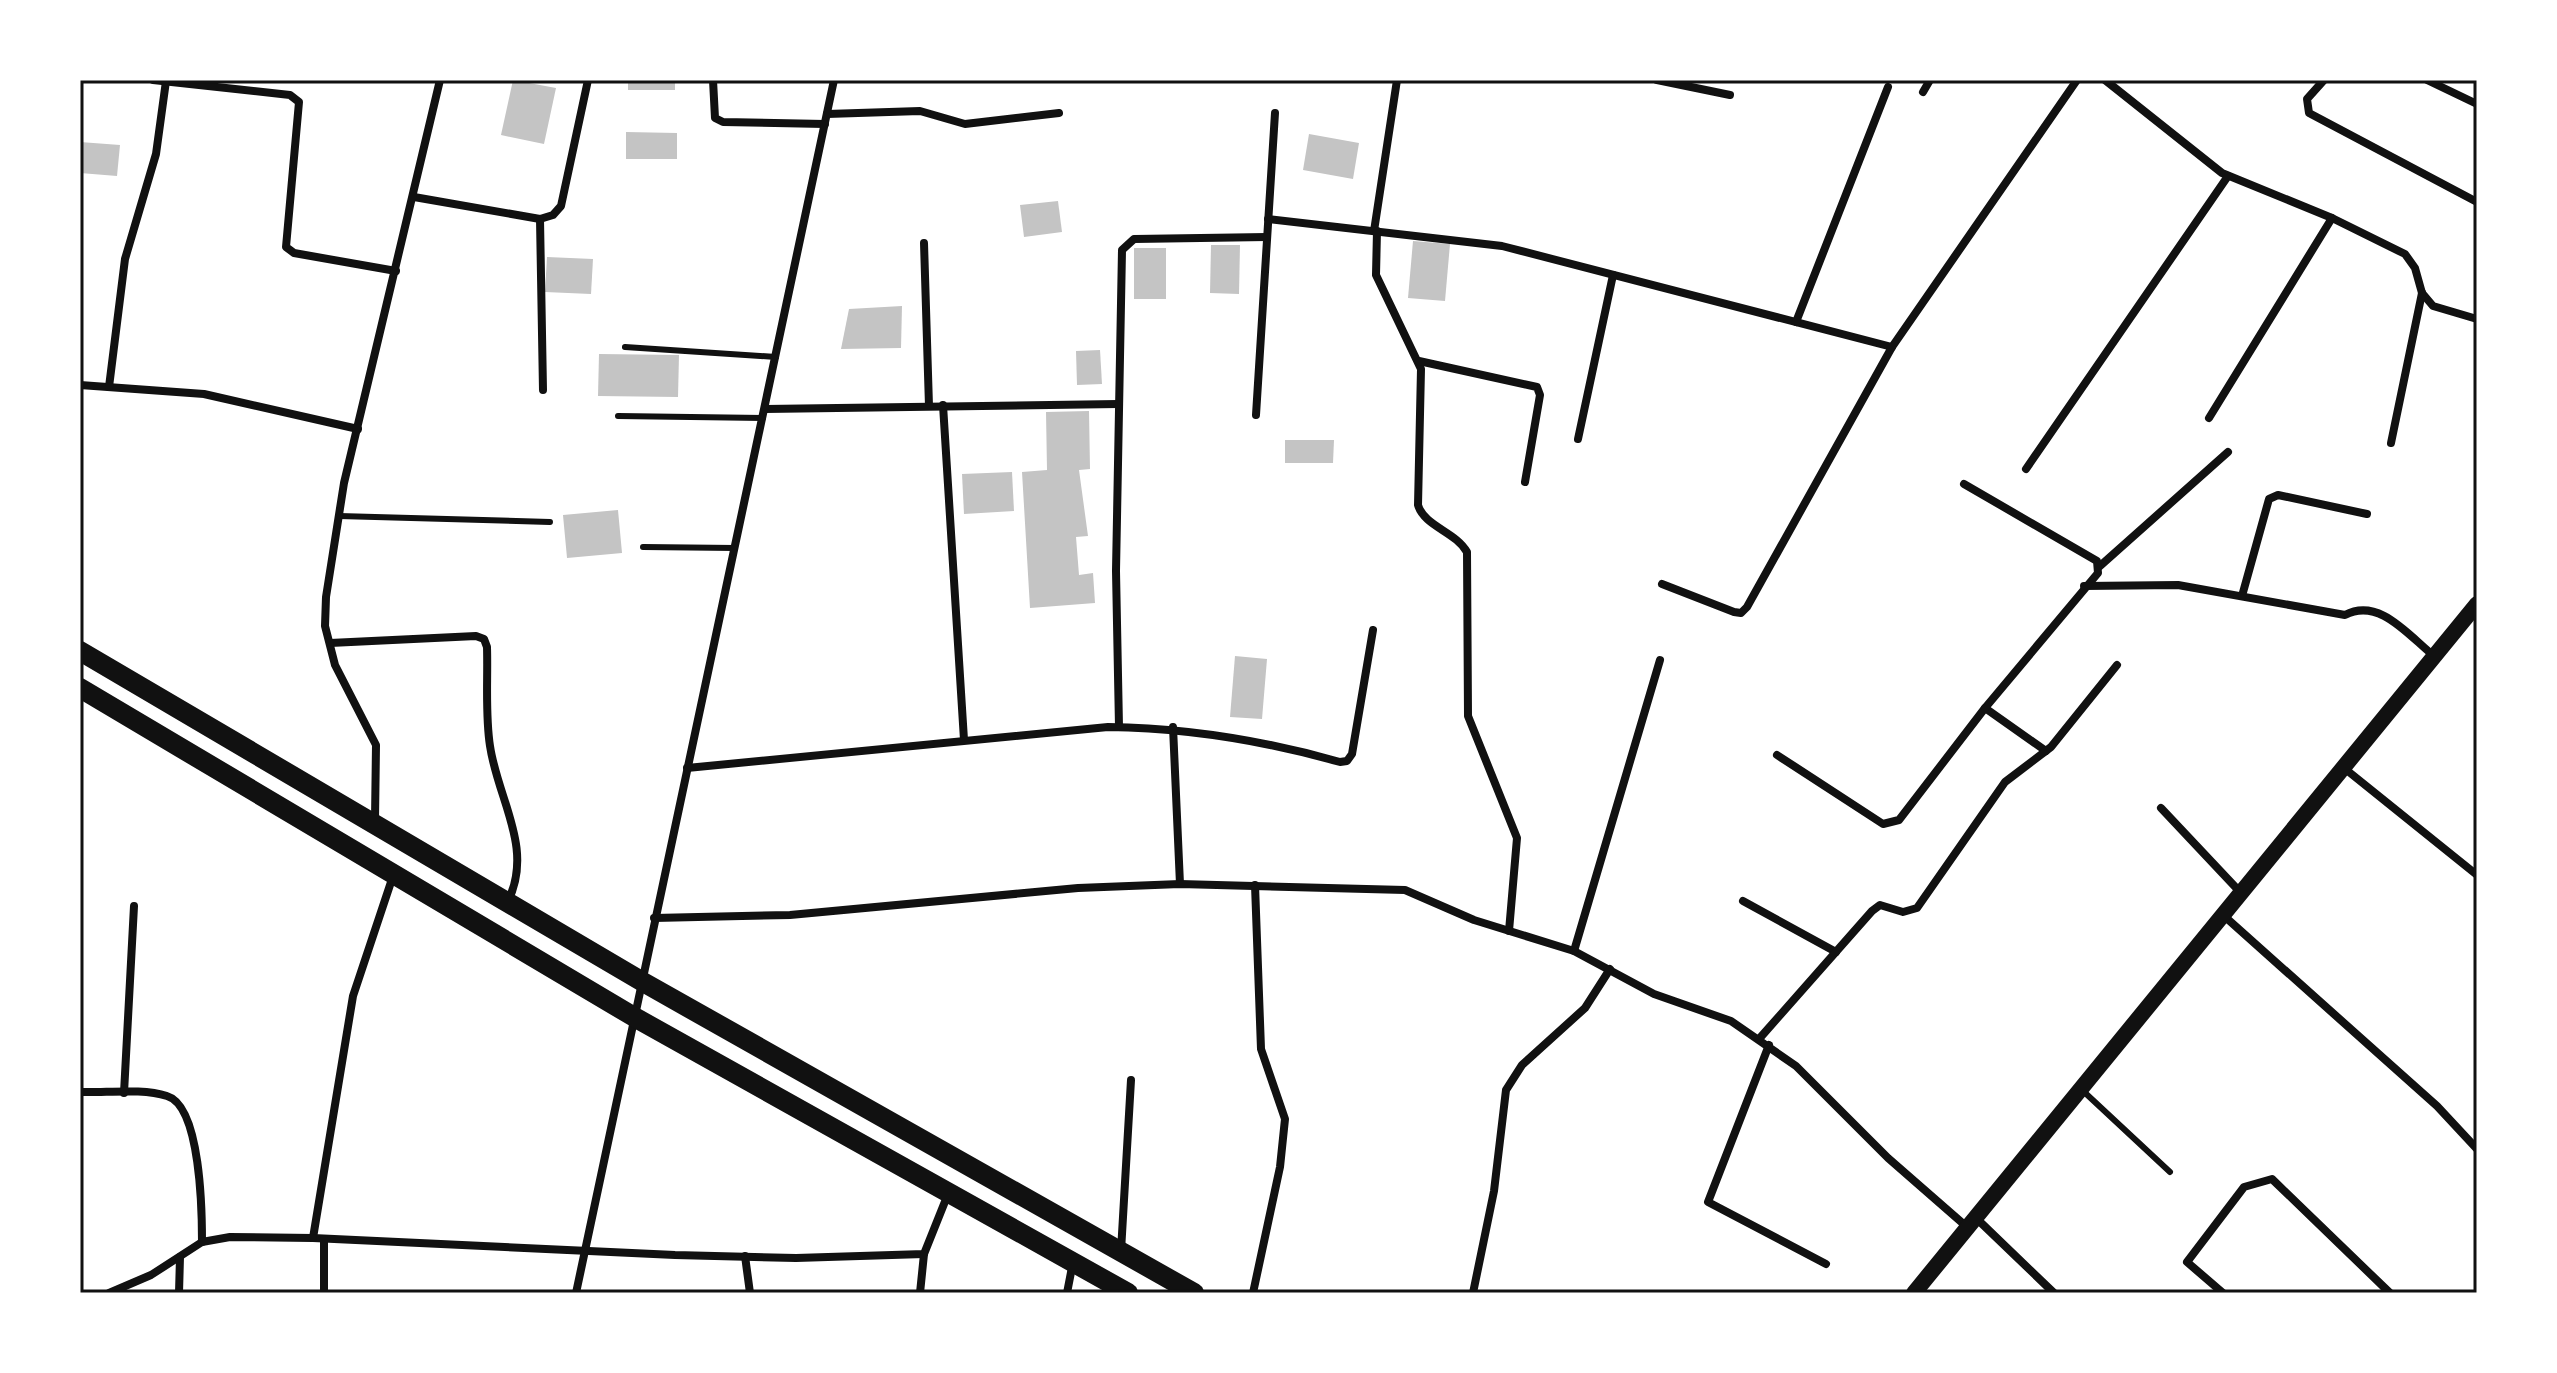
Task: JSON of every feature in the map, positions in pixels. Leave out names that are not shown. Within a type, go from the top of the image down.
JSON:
[{"type":"highway","points":[[80,651],[643,982],[1194,1293]]},
{"type":"highway","points":[[80,688],[636,1018],[1128,1293]]},
{"type":"highway","points":[[855,1142],[872,1112]]},
{"type":"main road","points":[[1914,1293],[2477,604]]},
{"type":"street","points":[[153,80],[290,95],[299,102],[286,247],[294,253],[396,271]]},
{"type":"street","points":[[374,825],[376,745],[335,665],[325,626],[326,597],[358,429],[440,80]]},
{"type":"street","points":[[414,197],[540,219],[553,215],[561,206],[588,80]]},
{"type":"street","points":[[713,80],[715,118],[723,122],[826,119],[920,111],[965,124],[1059,113]]},
{"type":"street","points":[[576,1293],[834,80]]},
{"type":"street","points":[[1397,80],[1375,231],[1376,275],[1419,361],[1422,378],[1420,512],[1453,535],[1467,552],[1468,716],[1517,838],[1509,931]]},
{"type":"street","points":[[1657,80],[1730,95]]},
{"type":"street","points":[[1923,92],[1930,80]]},
{"type":"street","points":[[1662,584],[1741,613],[1892,347],[2077,80]]},
{"type":"street","points":[[2105,80],[2228,176],[2332,218],[2405,254],[2415,268],[2422,293],[2433,306],[2476,319],[2477,307]]},
{"type":"street","points":[[2324,80],[2307,99],[2309,113],[2477,202]]},
{"type":"street","points":[[2427,80],[2477,104]]},
{"type":"street","points":[[109,387],[125,259],[156,154],[166,81]]},
{"type":"street","points":[[1796,322],[1888,87]]},
{"type":"street","points":[[1256,415],[1275,113]]},
{"type":"street","points":[[2026,469],[2228,176]]},
{"type":"street","points":[[2209,418],[2332,218]]},
{"type":"street","points":[[540,219],[543,390]]},
{"type":"street","points":[[1268,219],[1502,246],[1892,347]]},
{"type":"street","points":[[1119,727],[1116,571],[1122,250],[1126,243],[1134,239],[1267,237]]},
{"type":"street","points":[[924,243],[929,406]]},
{"type":"street","points":[[1578,439],[1613,275]]},
{"type":"street","points":[[2391,443],[2422,293]]},
{"type":"street","points":[[1419,361],[1537,387],[1540,395],[1525,482]]},
{"type":"street","points":[[80,385],[204,394],[358,429]]},
{"type":"street","points":[[764,413],[943,405],[1118,404]]},
{"type":"street","points":[[943,405],[964,740]]},
{"type":"street","points":[[1777,755],[1883,824],[1899,820],[2100,566],[2228,452]]},
{"type":"street","points":[[1964,484],[2097,561],[2100,566]]},
{"type":"street","points":[[2242,596],[2269,499],[2278,495],[2367,514]]},
{"type":"street","points":[[2084,586],[2178,585],[2345,615],[2358,608],[2379,611],[2434,656]]},
{"type":"street","points":[[687,768],[1119,727],[1173,727],[1271,742],[1340,762],[1347,761],[1352,754],[1373,630]]},
{"type":"street","points":[[330,643],[476,636],[484,639],[487,647],[489,744],[520,859],[518,880],[508,901]]},
{"type":"street","points":[[1574,951],[1660,660]]},
{"type":"street","points":[[1759,1039],[1880,905],[1903,912],[1917,908],[2005,782],[2046,751],[2117,665]]},
{"type":"street","points":[[1985,708],[2046,751]]},
{"type":"street","points":[[1173,727],[1180,884]]},
{"type":"street","points":[[2343,768],[2477,875]]},
{"type":"street","points":[[2161,808],[2241,893]]},
{"type":"street","points":[[313,1238],[353,996],[393,875]]},
{"type":"street","points":[[654,918],[790,915],[1078,888],[1180,884],[1405,890],[1474,920],[1574,951],[1654,994],[1731,1021],[1796,1066],[1888,1158],[1972,1223],[2054,1293]]},
{"type":"street","points":[[1253,1293],[1280,1167],[1285,1119],[1261,1049],[1255,885]]},
{"type":"street","points":[[1743,901],[1836,952]]},
{"type":"street","points":[[124,1093],[134,906]]},
{"type":"street","points":[[2223,914],[2437,1106],[2477,1149]]},
{"type":"street","points":[[1473,1293],[1494,1191],[1506,1090],[1522,1065],[1585,1008],[1610,969]]},
{"type":"street","points":[[1769,1045],[1708,1202],[1826,1264]]},
{"type":"street","points":[[1121,1253],[1131,1080]]},
{"type":"street","points":[[80,1092],[165,1095],[178,1104],[201,1168],[202,1242]]},
{"type":"street","points":[[2223,1293],[2187,1262],[2244,1187],[2272,1179],[2390,1293]]},
{"type":"street","points":[[920,1293],[924,1254],[948,1194]]},
{"type":"street","points":[[109,1293],[151,1275],[202,1242],[230,1237],[313,1238],[584,1253],[745,1256],[924,1254]]},
{"type":"street","points":[[324,1239],[324,1293]]},
{"type":"street","points":[[745,1256],[750,1293]]},
{"type":"street","points":[[179,1293],[180,1257]]},
{"type":"street","points":[[1067,1293],[1073,1262]]},
{"type":"lane","points":[[625,347],[776,357]]},
{"type":"lane","points":[[618,416],[764,413]]},
{"type":"lane","points":[[339,516],[550,522]]},
{"type":"lane","points":[[643,547],[735,548]]},
{"type":"lane","points":[[2080,1089],[2170,1172]]},
{"type":"building","points":[[513,80],[556,88],[544,144],[501,135]]},
{"type":"building","points":[[628,80],[675,80],[675,90],[628,90]]},
{"type":"building","points":[[626,132],[677,133],[677,159],[626,159]]},
{"type":"building","points":[[1309,134],[1359,143],[1353,179],[1303,170]]},
{"type":"building","points":[[80,142],[120,145],[117,176],[80,173]]},
{"type":"building","points":[[1058,201],[1062,232],[1024,237],[1020,205]]},
{"type":"building","points":[[1413,241],[1450,244],[1445,301],[1408,298]]},
{"type":"building","points":[[1211,245],[1240,245],[1239,294],[1210,293]]},
{"type":"building","points":[[1134,248],[1166,248],[1166,299],[1134,299]]},
{"type":"building","points":[[547,257],[593,259],[591,294],[545,292]]},
{"type":"building","points":[[902,306],[901,348],[841,349],[849,309]]},
{"type":"building","points":[[1100,350],[1102,384],[1077,385],[1076,351]]},
{"type":"building","points":[[599,354],[679,355],[678,397],[598,396]]},
{"type":"building","points":[[1089,411],[1090,469],[1079,470],[1088,536],[1076,537],[1079,575],[1093,573],[1095,603],[1030,608],[1022,472],[1047,470],[1046,412]]},
{"type":"building","points":[[1285,440],[1334,440],[1333,463],[1285,463]]},
{"type":"building","points":[[1012,472],[1014,511],[964,514],[962,474]]},
{"type":"building","points":[[618,510],[622,553],[567,558],[563,515]]},
{"type":"building","points":[[1235,656],[1267,659],[1262,719],[1230,717]]}]
